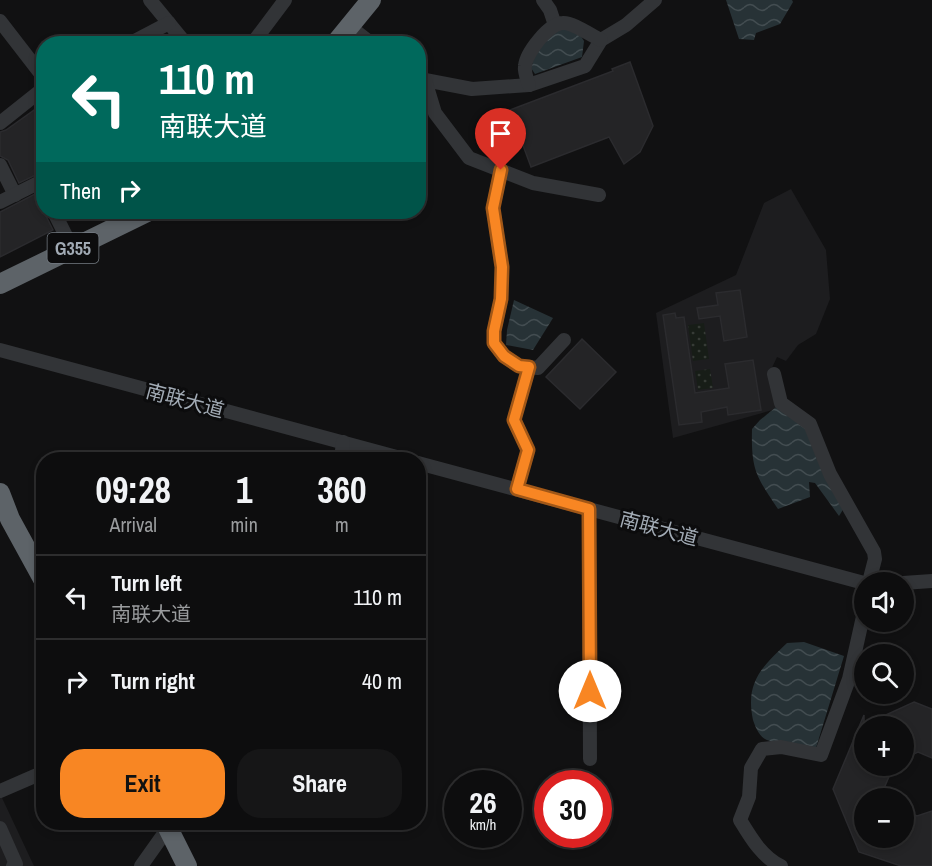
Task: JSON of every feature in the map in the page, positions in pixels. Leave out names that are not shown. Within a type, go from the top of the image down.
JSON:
[{"type":"highway","points":[[349,33],[372,0]]},
{"type":"highway","points":[[349,33],[380,0]]},
{"type":"highway","name":"G355","points":[[0,284],[123,219]]},
{"type":"highway","name":"G355","points":[[0,278],[131,219]]},
{"type":"highway","points":[[1,501],[36,566]]},
{"type":"highway","points":[[169,830],[187,866]]},
{"type":"street","points":[[150,0],[180,36]]},
{"type":"street","points":[[258,36],[285,0]]},
{"type":"street","points":[[543,0],[550,10],[555,25]]},
{"type":"street","points":[[426,79],[472,89],[529,85],[585,66],[601,40],[626,25],[655,0]]},
{"type":"street","points":[[0,21],[36,68]]},
{"type":"street","points":[[529,85],[524,69],[526,60],[538,41],[555,25],[563,22],[570,24],[601,40]]},
{"type":"street","points":[[144,36],[169,23]]},
{"type":"street","points":[[585,66],[589,46],[588,34]]},
{"type":"street","points":[[426,89],[435,113],[469,158],[533,183],[599,195]]},
{"type":"street","points":[[0,123],[36,94]]},
{"type":"street","points":[[0,165],[15,195]]},
{"type":"street","points":[[501,170],[493,208],[502,267],[501,299],[494,331],[494,343],[504,356],[519,366],[538,368],[564,340]]},
{"type":"street","points":[[0,202],[36,187]]},
{"type":"street","points":[[58,219],[71,246]]},
{"type":"street","name":"南联大道","points":[[0,350],[379,452]]},
{"type":"street","points":[[517,489],[528,450],[514,420],[529,367]]},
{"type":"street","points":[[774,374],[782,403],[810,424],[830,474],[874,552],[875,559],[872,572]]},
{"type":"street","points":[[342,452],[343,442]]},
{"type":"street","name":"南联大道","points":[[426,465],[854,580]]},
{"type":"street","points":[[589,509],[590,759]]},
{"type":"street","points":[[914,582],[932,581]]},
{"type":"street","points":[[781,866],[753,843],[740,820],[749,797],[751,768],[762,749],[781,747],[821,755],[849,678],[859,632]]},
{"type":"street","points":[[0,791],[36,775]]},
{"type":"street","points":[[0,828],[16,864],[13,866]]},
{"type":"street","points":[[141,866],[163,830]]},
{"type":"shaded area","points":[[791,189],[826,250],[830,299],[816,334],[798,345],[786,361],[777,357],[769,374],[776,409],[673,438],[656,313],[736,275],[764,203]]},
{"type":"shaded area","points":[[704,323],[709,359],[693,361],[688,325]]},
{"type":"shaded area","points":[[710,369],[713,388],[698,390],[695,371]]},
{"type":"shaded area","points":[[0,793],[3,800],[34,866],[0,866]]},
{"type":"water","points":[[726,0],[792,0],[793,2],[780,24],[756,33],[754,40],[739,39]]},
{"type":"water","points":[[565,28],[579,33],[584,41],[582,57],[535,74],[531,68],[539,49],[547,38]]},
{"type":"water","points":[[514,300],[553,318],[533,350],[506,345]]},
{"type":"water","points":[[781,403],[810,425],[844,508],[839,516],[815,483],[809,482],[810,497],[778,509],[760,480],[754,464],[752,429]]},
{"type":"water","points":[[804,642],[844,656],[816,748],[782,744],[763,738],[753,720],[751,707],[754,685],[763,668],[787,643]]},
{"type":"building","points":[[630,62],[653,126],[640,152],[624,164],[609,137],[531,167],[510,110],[613,71],[612,69]]},
{"type":"building","points":[[36,109],[36,175],[19,183],[8,160],[0,156],[0,132]]},
{"type":"building","points":[[35,194],[36,219],[48,219],[53,230],[0,257],[0,212]]},
{"type":"building","points":[[740,290],[747,337],[724,341],[720,316],[699,319],[697,308],[718,305],[716,293]]},
{"type":"building","points":[[675,313],[676,318],[684,317],[695,393],[729,388],[725,364],[753,360],[761,410],[728,415],[727,407],[701,412],[702,422],[679,425],[663,315]]},
{"type":"building","points":[[582,339],[616,372],[580,409],[546,377]]},
{"type":"building","points":[[914,702],[932,709],[932,758],[918,752],[914,754],[914,716],[884,716],[914,704]]},
{"type":"building","points":[[854,739],[854,776],[889,776],[886,788],[854,788],[854,840],[833,789]]},
{"type":"building","points":[[932,811],[932,866],[901,866],[859,852],[857,848],[914,848],[914,815],[917,816]]},
{"type":"route","points":[[501,170],[493,208],[502,267],[501,299],[494,331],[494,343],[504,356],[519,366],[529,367],[514,420],[528,450],[517,489],[589,509],[590,691]]}]
